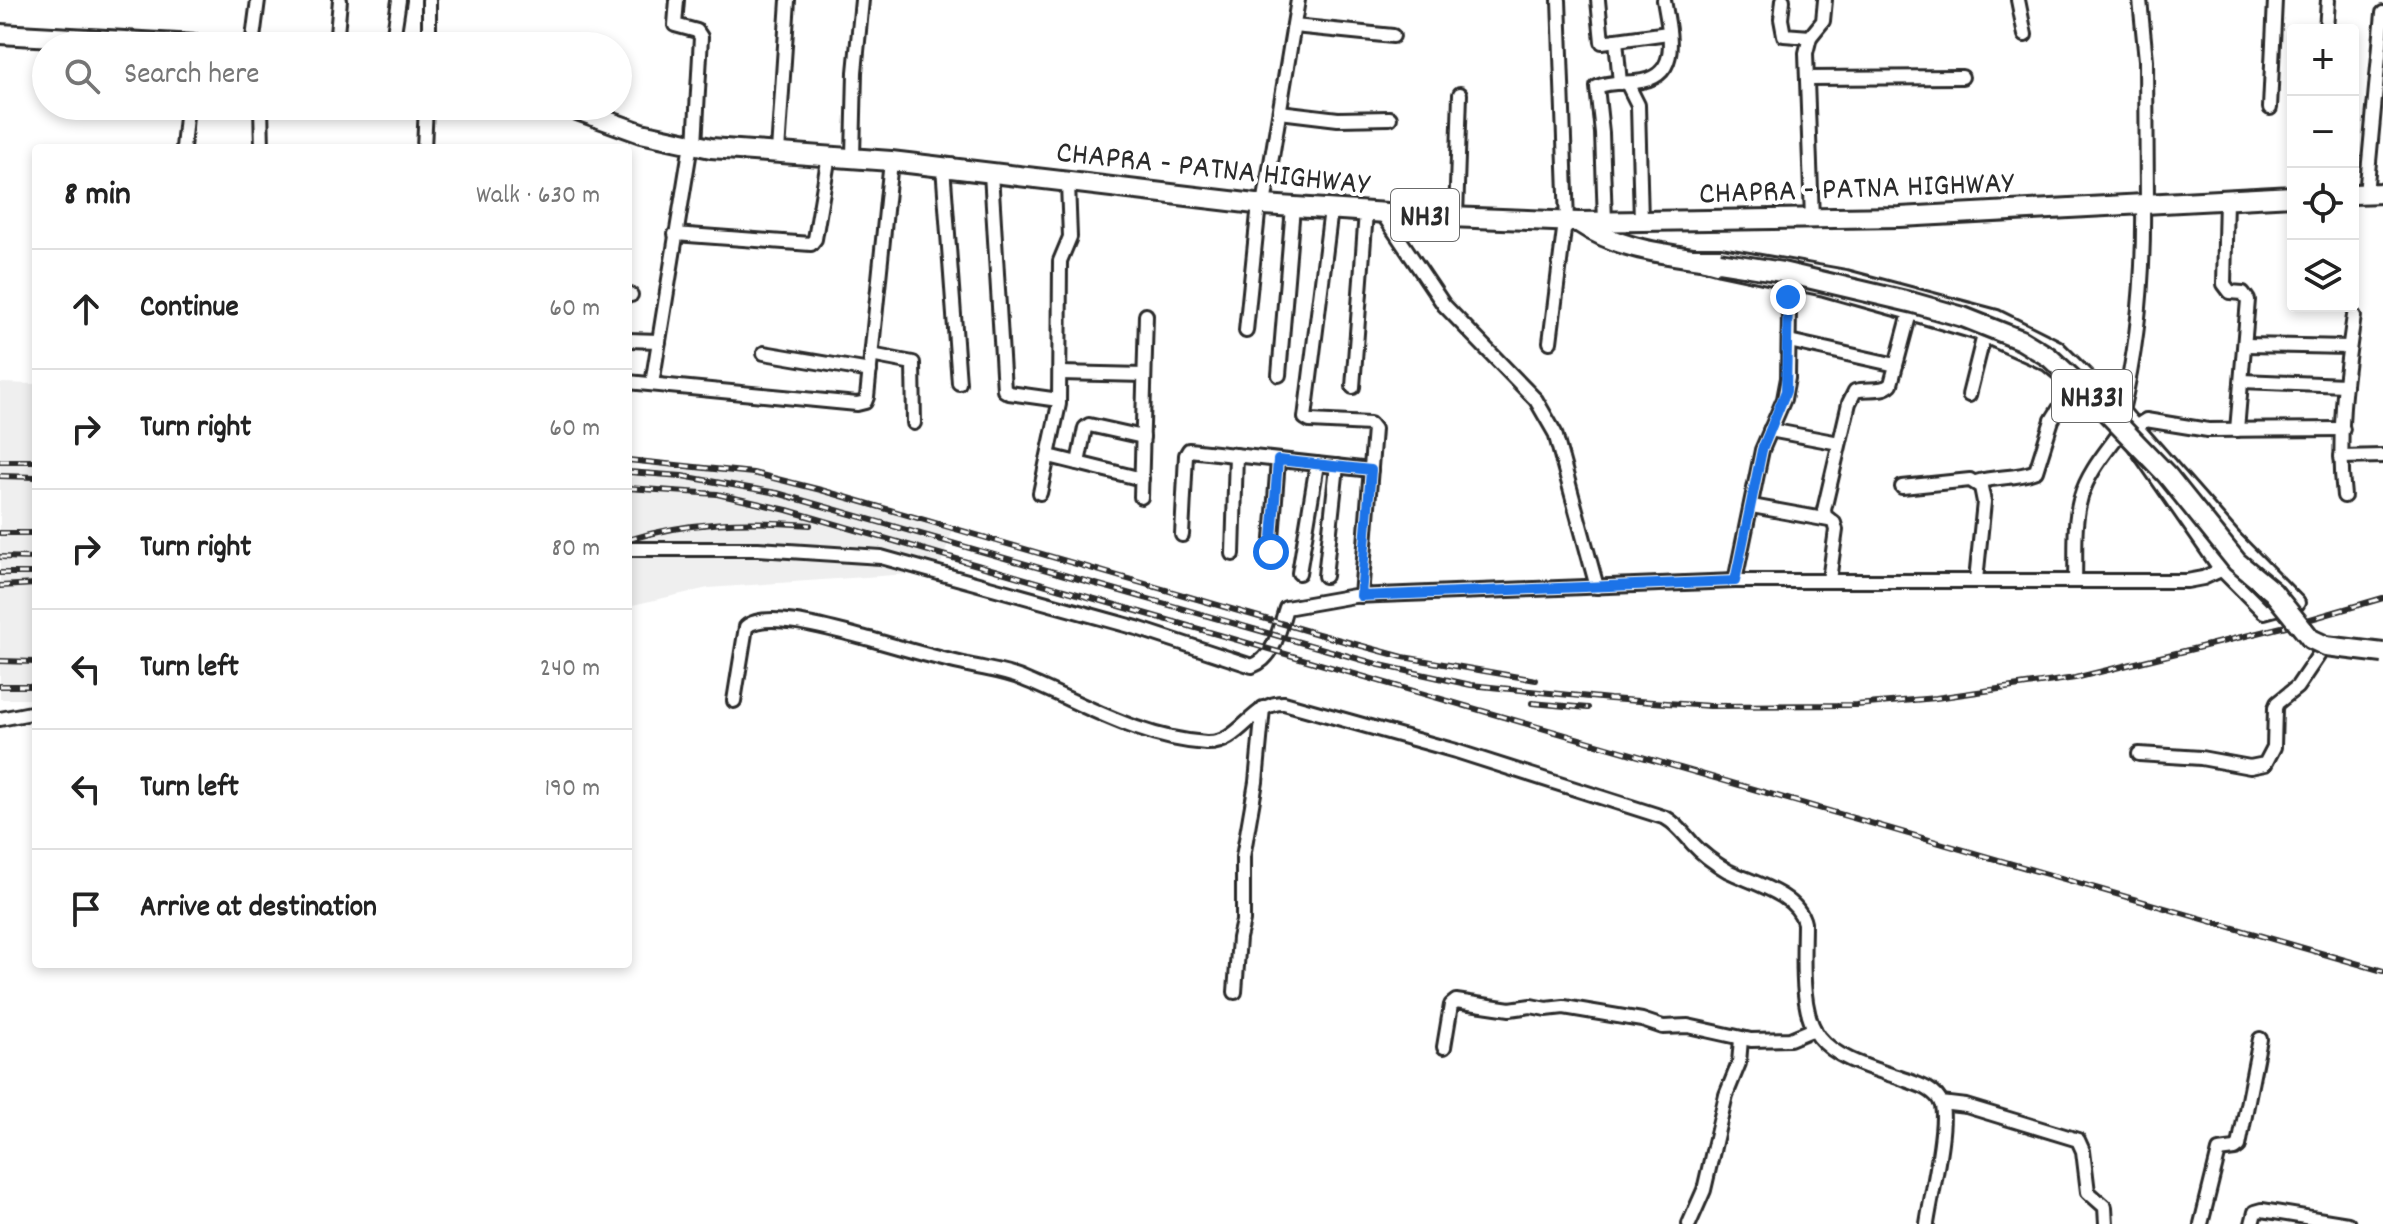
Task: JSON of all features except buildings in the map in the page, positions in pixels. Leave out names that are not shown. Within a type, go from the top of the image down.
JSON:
[{"type":"highway","points":[[0,34],[32,36]]},
{"type":"highway","name":"CHAPRA - PATNA HIGHWAY","points":[[605,120],[641,133],[693,144],[943,166],[1293,207],[1456,217],[1641,222],[1953,216],[2145,202],[2287,196]]},
{"type":"highway","name":"NH331","points":[[1570,222],[1626,246],[1782,272],[1906,300],[1963,317],[2031,346],[2049,357],[2087,392],[2167,475],[2237,562],[2282,601],[2311,639],[2326,646],[2383,653]]},
{"type":"street","points":[[254,32],[258,0]]},
{"type":"street","points":[[337,32],[340,0]]},
{"type":"street","points":[[394,32],[399,0]]},
{"type":"street","points":[[429,0],[429,32]]},
{"type":"street","points":[[652,384],[675,234],[693,144],[701,37],[697,31],[675,25],[677,0]]},
{"type":"street","points":[[778,152],[788,0]]},
{"type":"street","points":[[853,157],[855,72],[862,0]]},
{"type":"street","points":[[1246,331],[1262,204],[1298,0]]},
{"type":"street","points":[[1550,342],[1570,222],[1559,0]]},
{"type":"street","points":[[1598,0],[1600,40],[1668,33]]},
{"type":"street","points":[[1605,222],[1602,133],[1596,89],[1600,85],[1653,79],[1663,72],[1669,57],[1664,0]]},
{"type":"street","points":[[1783,0],[1781,19],[1784,35],[1810,37]]},
{"type":"street","points":[[1812,219],[1806,53],[1810,37],[1823,21],[1825,0]]},
{"type":"street","points":[[2018,0],[2025,35]]},
{"type":"street","points":[[2122,411],[2138,333],[2143,275],[2146,70],[2140,0]]},
{"type":"street","points":[[2270,108],[2275,0]]},
{"type":"street","points":[[2326,24],[2328,0]]},
{"type":"street","points":[[2367,194],[2383,13]]},
{"type":"street","points":[[1294,26],[1393,36]]},
{"type":"street","points":[[1616,40],[1624,83],[1638,105],[1641,222]]},
{"type":"street","points":[[1807,78],[1962,77]]},
{"type":"street","points":[[1456,217],[1460,94]]},
{"type":"street","points":[[1280,112],[1338,119],[1390,118]]},
{"type":"street","points":[[183,144],[186,120]]},
{"type":"street","points":[[261,120],[262,144]]},
{"type":"street","points":[[424,144],[425,120]]},
{"type":"street","points":[[675,234],[811,244],[815,239],[829,155]]},
{"type":"street","points":[[632,382],[857,404],[867,400],[891,161]]},
{"type":"street","points":[[943,166],[959,383]]},
{"type":"street","points":[[991,173],[1003,388],[1009,393],[1059,400]]},
{"type":"street","points":[[1040,493],[1059,400],[1060,261],[1070,237],[1068,183]]},
{"type":"street","points":[[2226,199],[2224,284],[2230,292],[2247,296],[2237,430]]},
{"type":"street","points":[[1279,375],[1293,207]]},
{"type":"street","points":[[1331,209],[1305,418],[1310,421],[1372,425],[1374,432],[1361,596]]},
{"type":"street","points":[[1353,387],[1374,212]]},
{"type":"street","points":[[1374,212],[1444,305],[1536,400],[1547,416],[1555,433],[1597,587]]},
{"type":"street","points":[[1675,255],[1721,255],[1831,274],[1997,317],[2057,347],[2122,411],[2128,429],[2153,470],[2223,569],[2264,612],[2298,609]]},
{"type":"street","points":[[1675,255],[1910,313],[1984,335],[2047,364],[2128,429],[2298,603],[2298,609],[2315,634],[2327,642],[2383,653]]},
{"type":"street","points":[[1735,581],[1762,450],[1786,391],[1789,309],[1785,280]]},
{"type":"street","points":[[1829,580],[1836,530],[1824,510],[1852,395],[1864,388],[1889,387],[1910,313]]},
{"type":"street","points":[[1141,497],[1146,315]]},
{"type":"street","points":[[2344,496],[2341,457],[2345,385],[2354,316]]},
{"type":"street","points":[[1969,395],[1984,335]]},
{"type":"street","points":[[632,340],[659,341]]},
{"type":"street","points":[[1789,341],[1896,365]]},
{"type":"street","points":[[2245,345],[2349,347]]},
{"type":"street","points":[[764,353],[870,371]]},
{"type":"street","points":[[871,355],[913,363],[914,423]]},
{"type":"street","points":[[1060,373],[1144,375]]},
{"type":"street","points":[[2242,381],[2345,385]]},
{"type":"street","points":[[1902,487],[1961,480],[1976,482],[2036,471],[2052,420],[2074,385]]},
{"type":"street","points":[[2075,580],[2081,494],[2090,476],[2128,429],[2153,420],[2208,430],[2343,429]]},
{"type":"street","points":[[1078,463],[1085,428],[1089,425],[1143,437]]},
{"type":"street","points":[[1770,430],[1839,443]]},
{"type":"street","points":[[1182,535],[1187,452],[1192,450],[1371,470]]},
{"type":"street","points":[[1233,554],[1236,455]]},
{"type":"street","points":[[1049,456],[1142,479]]},
{"type":"street","points":[[2341,457],[2383,456]]},
{"type":"street","points":[[1271,552],[1278,460]]},
{"type":"street","points":[[1299,573],[1317,464]]},
{"type":"street","points":[[1325,576],[1337,466]]},
{"type":"street","points":[[1976,482],[1981,487],[1984,502],[1976,580]]},
{"type":"street","points":[[1752,506],[1829,520]]},
{"type":"street","points":[[632,549],[758,549],[881,557],[1137,628],[1247,666],[1261,662],[1272,649],[1286,608],[1361,596],[1735,581],[2187,581],[2223,569]]},
{"type":"street","points":[[2298,609],[2286,620],[2306,644],[2320,653],[2347,658],[2383,653]]},
{"type":"street","points":[[734,701],[746,627],[752,622],[834,629],[1006,673],[1097,713],[1148,731],[1204,743],[1219,741],[1237,732],[1263,708],[1273,703],[1290,704],[1549,779],[1674,822],[1710,859],[1778,895],[1799,910],[1804,923],[1805,984],[1814,1029],[1826,1045],[1922,1086],[1941,1103],[1943,1124],[1927,1224]]},
{"type":"street","points":[[2139,754],[2201,758],[2250,767],[2265,764],[2274,747],[2277,703],[2297,687],[2320,653]]},
{"type":"street","points":[[1235,992],[1243,921],[1243,857],[1256,782],[1263,708]]},
{"type":"street","points":[[0,719],[32,713]]},
{"type":"street","points":[[1444,1047],[1451,1005],[1456,1001],[1510,1009],[1564,1007],[1642,1020],[1663,1027],[1688,1026],[1741,1039],[1790,1039],[1814,1029]]},
{"type":"street","points":[[1689,1224],[1704,1190],[1726,1095],[1739,1063],[1741,1039]]},
{"type":"street","points":[[2201,1224],[2219,1151],[2239,1146],[2260,1039]]},
{"type":"street","points":[[1941,1103],[1966,1106],[2078,1140],[2082,1146],[2088,1192],[2105,1207],[2106,1224]]},
{"type":"street","points":[[2252,1224],[2255,1212],[2262,1210],[2348,1224]]},
{"type":"shaded area","points":[[0,383],[32,384],[32,699],[0,699]]},
{"type":"shaded area","points":[[664,462],[764,477],[954,527],[938,572],[708,588],[632,605],[632,477]]},
{"type":"railway","points":[[632,460],[753,473],[1403,657],[1536,680]]},
{"type":"railway","points":[[0,461],[32,461]]},
{"type":"railway","points":[[632,472],[682,476],[777,493],[1380,665],[1471,685],[1610,699],[1710,706],[1856,705],[1936,698],[2075,678],[2290,625],[2383,598]]},
{"type":"railway","points":[[0,476],[32,477]]},
{"type":"railway","points":[[632,488],[717,494],[787,510],[2383,971]]},
{"type":"railway","points":[[632,539],[673,529],[718,524],[810,525]]},
{"type":"railway","points":[[0,533],[32,533]]},
{"type":"railway","points":[[0,557],[32,558]]},
{"type":"railway","points":[[0,573],[32,573]]},
{"type":"railway","points":[[0,586],[32,584]]},
{"type":"railway","points":[[0,661],[32,662]]},
{"type":"railway","points":[[0,686],[32,686]]},
{"type":"railway","points":[[1532,703],[1588,708]]},
{"type":"route","points":[[1271,552],[1278,460],[1371,470],[1361,596],[1735,581],[1762,450],[1786,391],[1788,297]]}]
